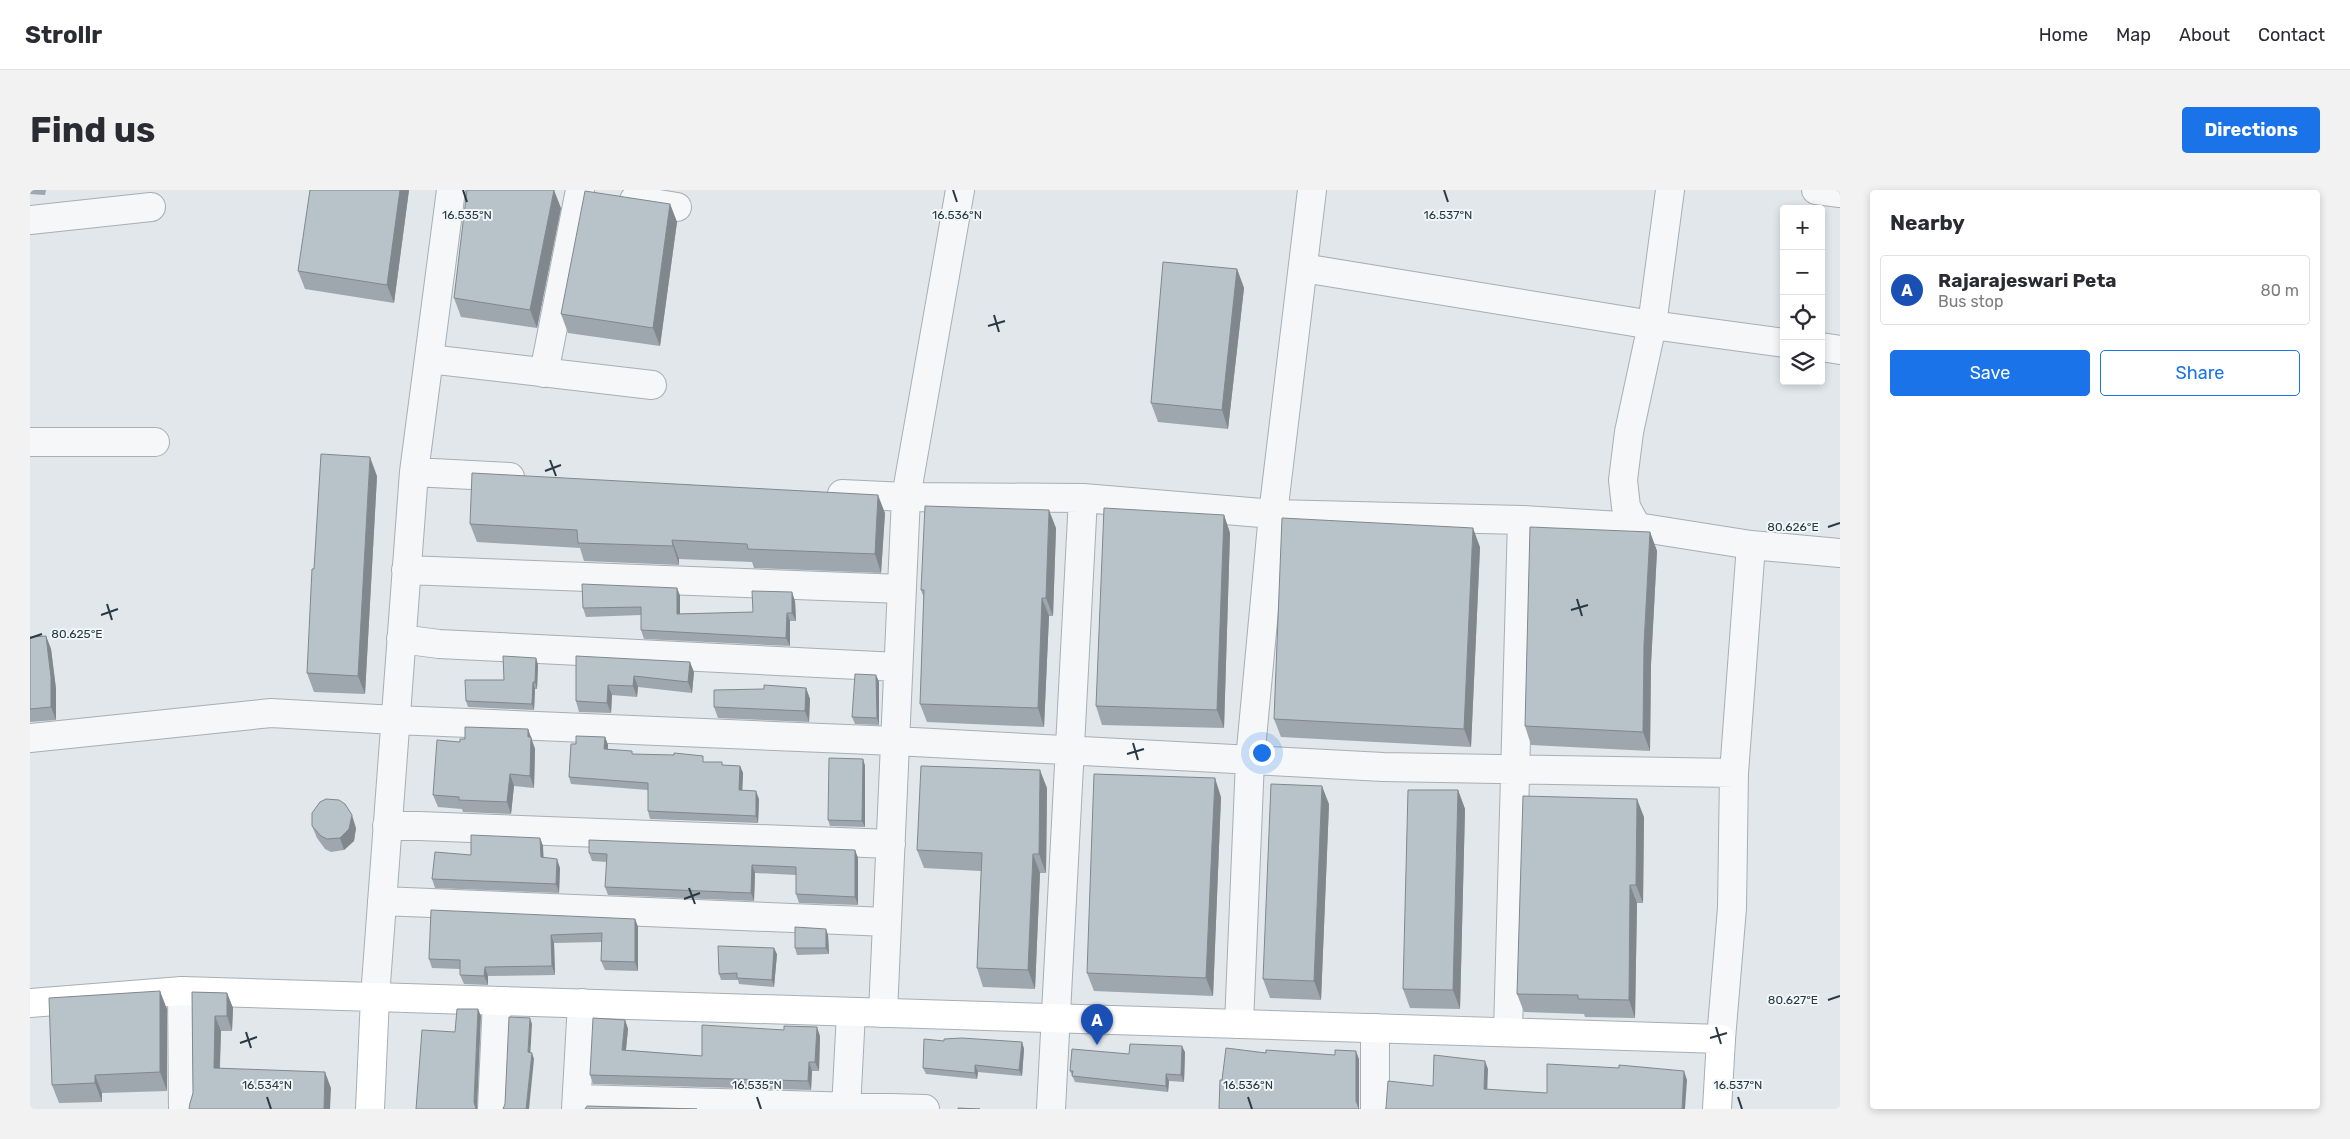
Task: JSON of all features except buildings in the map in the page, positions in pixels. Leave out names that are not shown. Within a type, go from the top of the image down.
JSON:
[{"type":"street","points":[[370,1109],[375,997],[414,472],[452,190]]},
{"type":"street","points":[[544,373],[577,190],[677,207]]},
{"type":"street","points":[[883,1013],[906,497],[960,190]]},
{"type":"street","points":[[1239,1024],[1250,760],[1273,514],[1312,190]]},
{"type":"street","points":[[1637,527],[1626,507],[1623,480],[1629,432],[1652,326],[1670,190]]},
{"type":"street","points":[[1816,190],[1840,193]]},
{"type":"street","points":[[30,220],[151,207]]},
{"type":"street","points":[[1303,268],[1652,326],[1780,342]]},
{"type":"street","points":[[1825,348],[1840,350]]},
{"type":"street","points":[[428,359],[652,385]]},
{"type":"street","points":[[30,442],[155,442]]},
{"type":"street","points":[[414,472],[532,478]]},
{"type":"street","points":[[817,492],[906,497],[1083,498],[1273,514],[1522,520],[1637,527],[1751,545],[1840,553]]},
{"type":"street","points":[[1051,1109],[1083,498]]},
{"type":"street","points":[[1508,1032],[1522,520]]},
{"type":"street","points":[[1717,1109],[1720,1039],[1732,908],[1734,773],[1751,545]]},
{"type":"street","points":[[406,570],[902,589]]},
{"type":"street","points":[[401,639],[439,644],[898,668]]},
{"type":"street","points":[[30,738],[270,712],[395,720],[895,741],[1383,767],[1734,773]]},
{"type":"street","points":[[388,826],[891,844]]},
{"type":"street","points":[[382,900],[887,922]]},
{"type":"street","points":[[30,1003],[182,991],[1720,1039]]},
{"type":"street","points":[[182,991],[183,1109]]},
{"type":"street","points":[[492,1109],[497,1001]]},
{"type":"street","points":[[582,1003],[576,1104],[926,1109]]},
{"type":"street","points":[[846,1108],[851,1012]]},
{"type":"street","points":[[1375,1028],[1375,1109]]},
{"type":"place","name":"Rajarajeswari Peta","points":[[1097,1045]]}]
